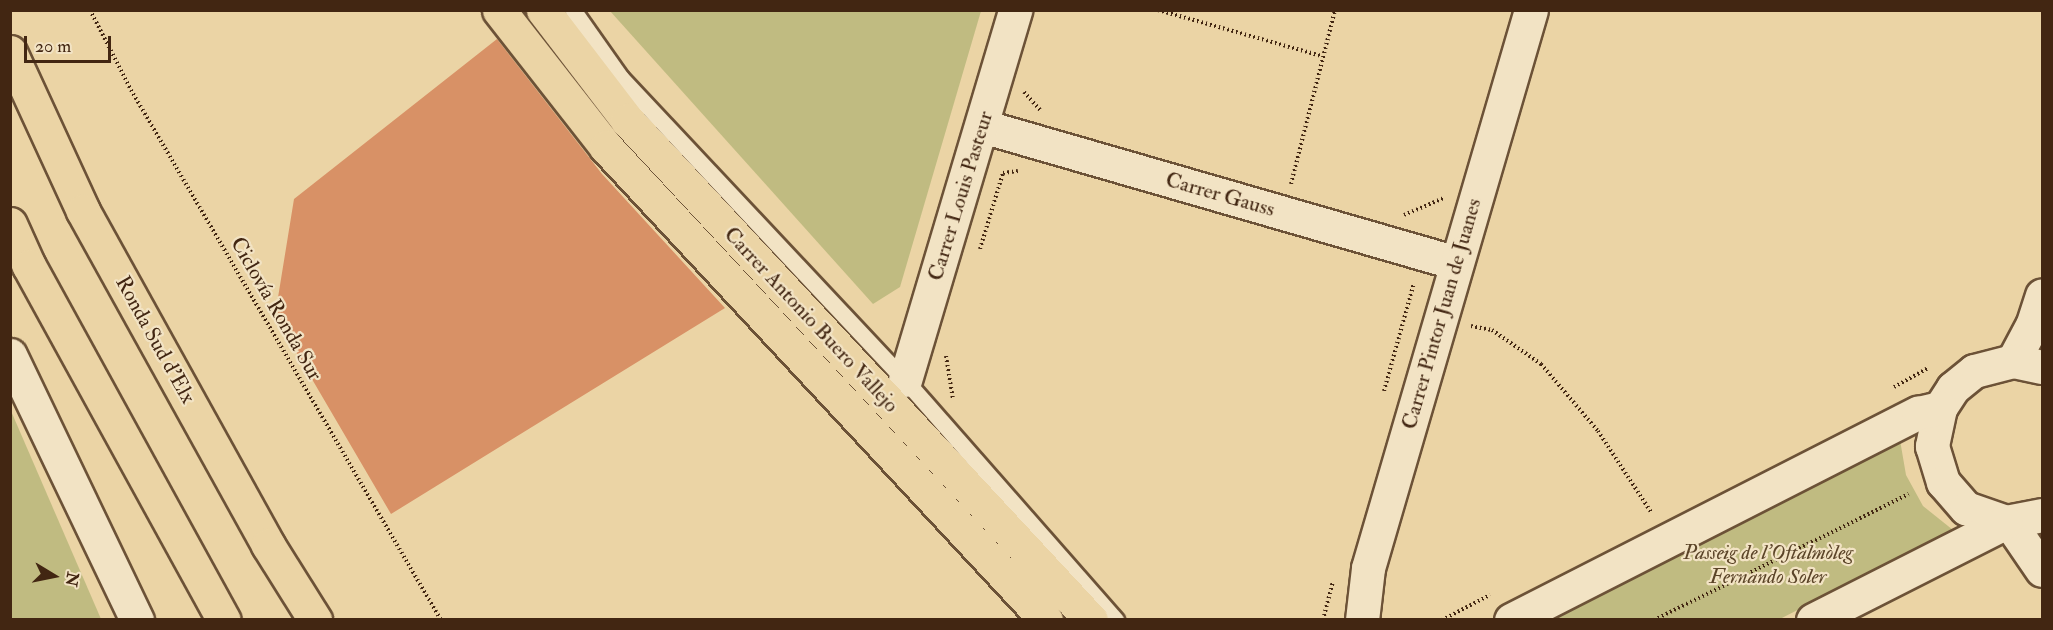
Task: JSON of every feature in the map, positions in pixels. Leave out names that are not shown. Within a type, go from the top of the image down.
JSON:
[{"type":"main road","name":"Carrer Antonio Buero Vallejo","points":[[499,10],[606,147],[1046,620]]},
{"type":"main road","name":"Carrer Antonio Buero Vallejo","points":[[543,10],[627,120],[1091,620]]},
{"type":"main road","name":"Ronda Sud d'Elx","points":[[10,52],[83,211],[268,545],[315,620]]},
{"type":"main road","points":[[10,224],[29,267],[224,620]]},
{"type":"street","name":"Carrer Louis Pasteur","points":[[905,380],[1015,10]]},
{"type":"street","name":"Carrer Pintor Juan de Juanes","points":[[1362,620],[1368,568],[1532,10]]},
{"type":"street","name":"Carrer Gauss","points":[[982,126],[1457,263]]},
{"type":"street","points":[[2043,296],[2032,326],[2028,364],[1974,371],[1953,388],[1940,408],[1932,446],[1943,483],[1966,508],[2007,522],[2043,570]]},
{"type":"street","points":[[10,355],[137,620]]},
{"type":"street","points":[[1511,620],[1918,413],[1940,408]]},
{"type":"street","points":[[1832,615],[2007,522],[2043,515]]},
{"type":"lane","points":[[573,10],[621,78],[905,380],[1116,620]]},
{"type":"path","name":"Ciclovía Ronda Sur","points":[[90,10],[131,90],[441,620]]},
{"type":"path","points":[[1158,10],[1322,56]]},
{"type":"path","points":[[1302,190],[1290,187],[1335,10]]},
{"type":"path","points":[[978,254],[1003,173],[1034,168],[1048,117],[1023,94],[1026,83]]},
{"type":"path","points":[[1381,404],[1414,283],[1388,269],[1393,245],[1404,215],[1393,212]]},
{"type":"path","points":[[1441,320],[1492,330],[1541,364],[1598,431],[1651,512]]},
{"type":"path","points":[[949,345],[946,356],[953,399],[960,408]]},
{"type":"path","points":[[1654,620],[1909,494]]},
{"type":"path","points":[[1323,620],[1335,574]]},
{"type":"green space","points":[[610,11],[981,11],[900,287],[873,304]]},
{"type":"green space","points":[[11,411],[101,619],[11,619]]},
{"type":"green space","name":"Passeig de l'Oftalmòleg Fernando Soler","points":[[1900,440],[1906,475],[1923,506],[1953,530],[1780,619],[1537,620]]},
{"type":"building","points":[[497,39],[602,174],[725,308],[391,514],[275,316],[294,199]]}]
